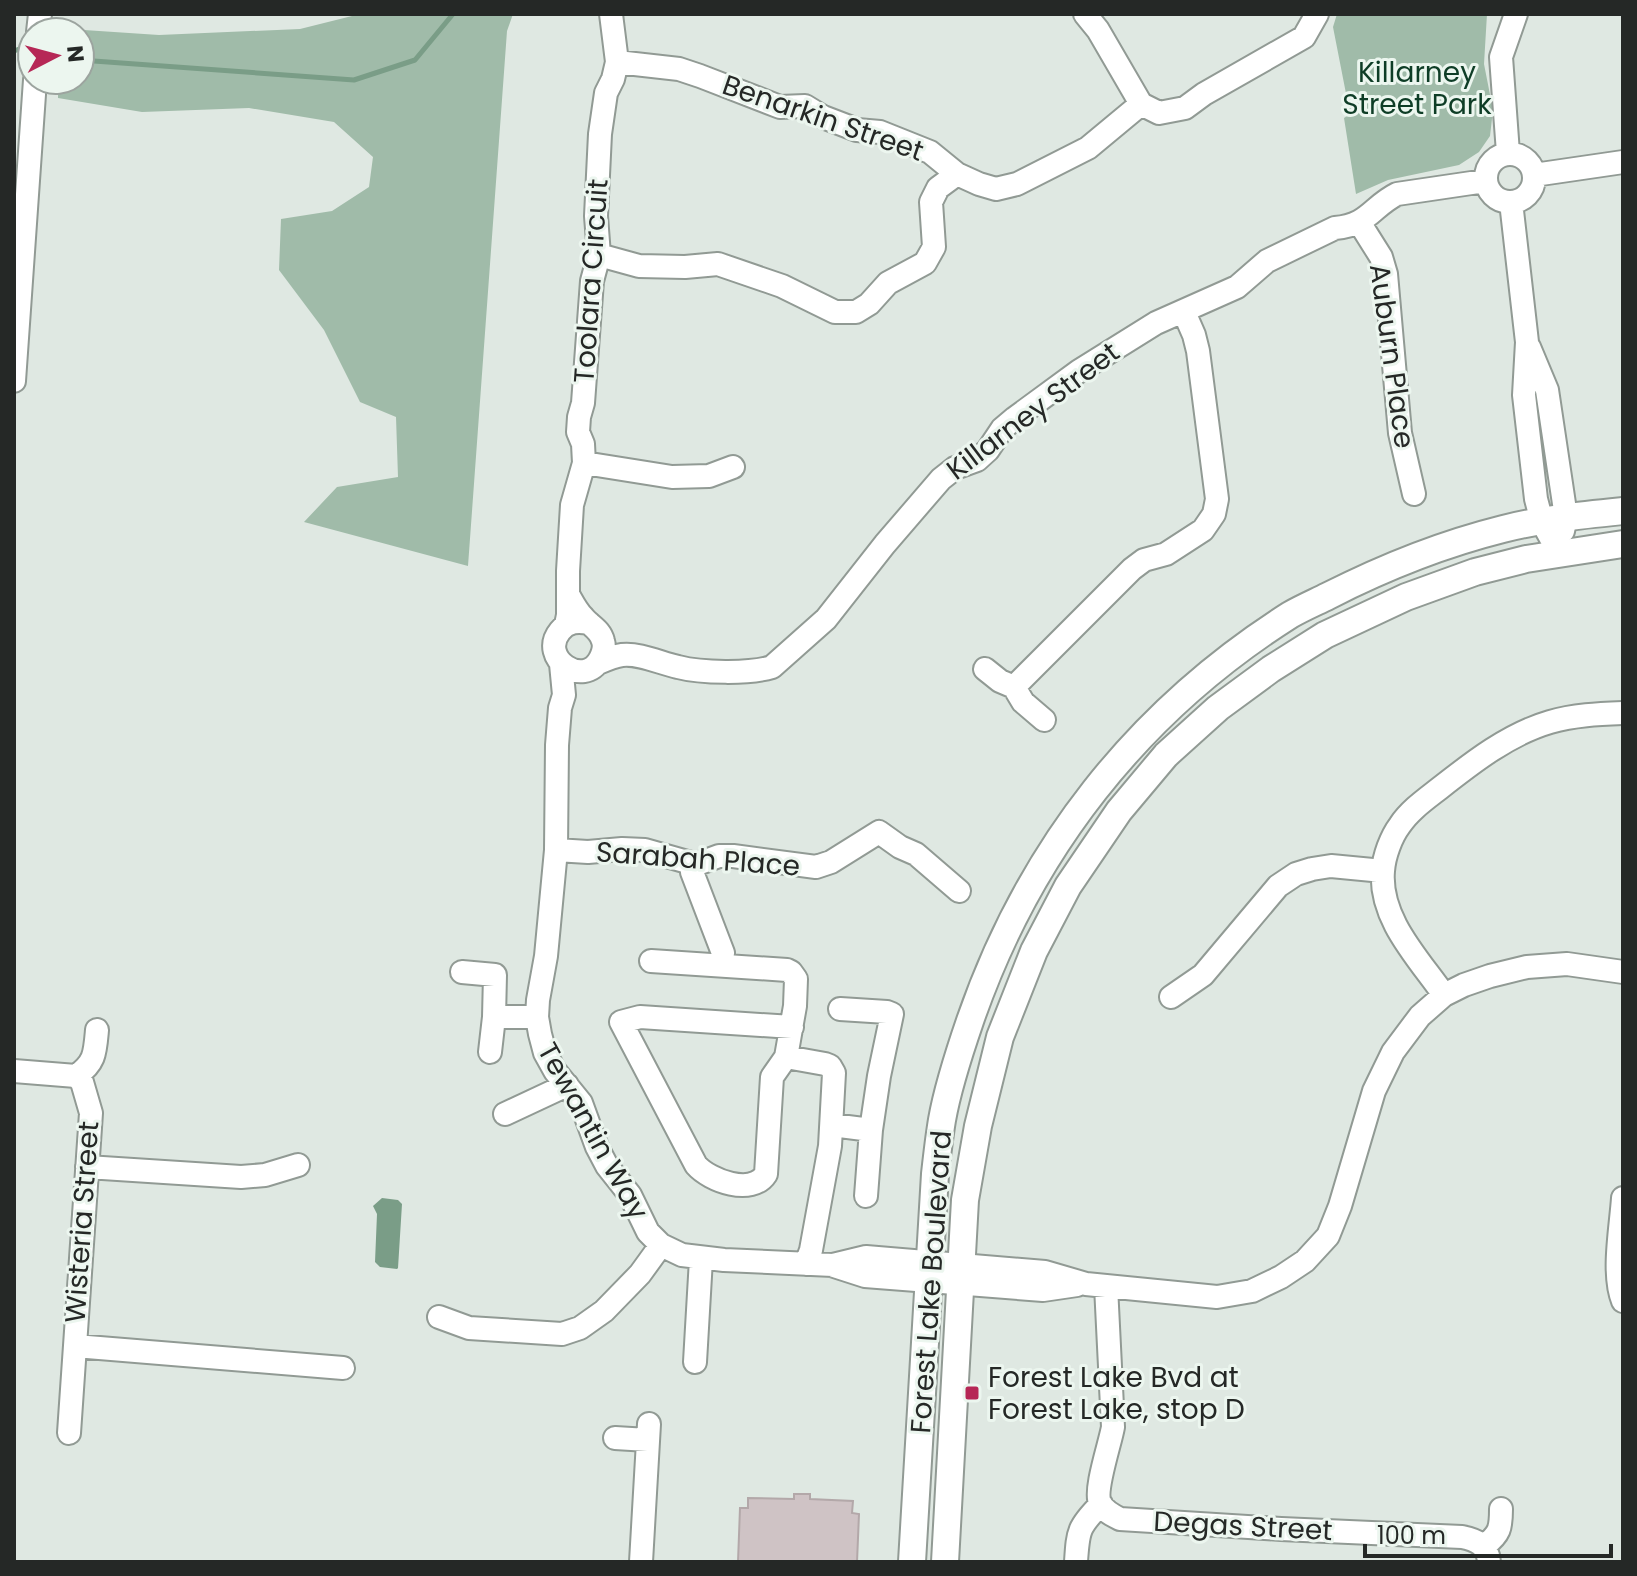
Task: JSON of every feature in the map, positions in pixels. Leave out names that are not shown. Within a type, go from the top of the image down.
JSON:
[{"type":"main road","name":"Forest Lake Boulevard","points":[[912,1562],[936,1160],[942,1119],[957,1060],[1008,926],[1084,802],[1166,710],[1231,657],[1292,614],[1361,579],[1437,549],[1504,529],[1623,511]]},
{"type":"main road","name":"Forest Lake Boulevard","points":[[945,1562],[965,1200],[978,1126],[1000,1037],[1034,951],[1068,886],[1119,811],[1166,755],[1218,708],[1325,635],[1406,597],[1475,572],[1526,559],[1623,544]]},
{"type":"street","name":"Toolara Circuit","points":[[566,625],[572,505],[584,463],[583,444],[578,432],[579,417],[583,403],[592,281],[599,255],[596,216],[600,134],[606,93],[617,62],[611,14]]},
{"type":"street","points":[[1085,14],[1098,30],[1141,104],[1159,113],[1185,108],[1304,37],[1317,14]]},
{"type":"street","points":[[1508,153],[1501,57],[1516,14]]},
{"type":"street","name":"Benarkin Street","points":[[617,62],[679,69],[780,107],[805,106],[823,117],[857,130],[880,132],[930,152],[957,174],[996,189],[1017,184],[1088,148],[1141,104]]},
{"type":"street","points":[[14,381],[33,96]]},
{"type":"street","points":[[1508,153],[1528,162],[1534,175],[1531,191],[1519,201],[1504,202],[1491,194],[1485,181],[1489,165],[1500,155],[1508,153]]},
{"type":"street","points":[[1534,175],[1623,162]]},
{"type":"street","points":[[599,255],[639,266],[718,264],[782,286],[835,312],[856,312],[869,304],[888,283],[925,263],[934,247],[931,202],[938,188],[957,174]]},
{"type":"street","name":"Killarney Street","points":[[591,667],[624,655],[687,669],[745,671],[772,667],[826,619],[941,479],[955,468],[977,460],[1002,429],[1079,371],[1156,323],[1237,287],[1267,261],[1335,228],[1359,222],[1372,214],[1384,200],[1397,194],[1485,181]]},
{"type":"street","points":[[1511,202],[1527,342],[1524,395],[1536,499],[1554,520],[1559,553]]},
{"type":"street","name":"Auburn Place","points":[[1359,222],[1381,257],[1386,274],[1400,433],[1414,494]]},
{"type":"street","points":[[1014,687],[1132,569],[1144,560],[1166,554],[1203,530],[1214,514],[1217,499],[1198,351],[1184,312]]},
{"type":"street","points":[[584,463],[672,477],[709,476],[733,467]]},
{"type":"street","points":[[569,596],[582,617],[596,631],[604,647],[591,667],[575,671],[561,664],[554,649],[555,641],[566,625],[577,622],[596,631]]},
{"type":"street","name":"Killarney Street","points":[[596,631],[624,655]]},
{"type":"street","name":"Tewantin Way","points":[[561,664],[564,695]]},
{"type":"street","name":"Tewantin Way","points":[[591,667],[573,680],[560,708],[556,850],[537,1017],[545,1053],[555,1071],[581,1103],[607,1166],[630,1195],[648,1232],[661,1245],[682,1255],[701,1259],[833,1265],[866,1257],[929,1272],[961,1274],[1043,1290],[1096,1285],[1217,1297],[1252,1291],[1305,1261],[1328,1236],[1374,1091],[1393,1052],[1420,1016],[1444,995]]},
{"type":"street","points":[[985,669],[1014,687],[1023,702],[1044,720]]},
{"type":"street","points":[[1623,713],[1583,715],[1550,722],[1516,735],[1467,766],[1417,806],[1400,825],[1390,845],[1383,871],[1386,900],[1396,926],[1444,995],[1490,976],[1527,967],[1567,964],[1623,972]]},
{"type":"street","name":"Sarabah Place","points":[[556,850],[645,850],[691,863],[733,856],[816,867],[831,862],[879,832],[916,854],[959,891]]},
{"type":"street","points":[[691,863],[723,953]]},
{"type":"street","points":[[1171,997],[1203,975],[1278,886],[1296,874],[1331,866],[1383,871]]},
{"type":"street","points":[[651,961],[787,970],[796,979],[792,1027],[786,1057],[772,1077],[766,1174],[754,1184],[727,1182],[709,1176],[696,1165],[621,1022],[640,1017],[792,1027]]},
{"type":"street","points":[[462,972],[495,975],[490,1052]]},
{"type":"street","points":[[840,1009],[892,1014],[871,1130],[866,1196]]},
{"type":"street","points":[[494,1017],[537,1017]]},
{"type":"street","points":[[14,1071],[76,1076],[89,1067],[97,1030]]},
{"type":"street","points":[[786,1057],[819,1061],[832,1069],[835,1080],[832,1125],[814,1235],[806,1264]]},
{"type":"street","name":"Wisteria Street","points":[[69,1433],[91,1113],[82,1082],[76,1076]]},
{"type":"street","points":[[505,1114],[567,1085]]},
{"type":"street","points":[[832,1125],[871,1130]]},
{"type":"street","points":[[87,1167],[241,1177],[265,1175],[298,1165]]},
{"type":"street","points":[[1623,1198],[1617,1277],[1623,1301]]},
{"type":"street","points":[[439,1317],[469,1328],[562,1334],[580,1328],[604,1311],[640,1274],[661,1245]]},
{"type":"street","points":[[695,1362],[701,1259]]},
{"type":"street","points":[[1076,1562],[1078,1533],[1083,1522],[1101,1504],[1097,1493],[1113,1427],[1096,1285]]},
{"type":"street","points":[[75,1346],[343,1368]]},
{"type":"street","points":[[615,1438],[648,1432],[641,1562]]},
{"type":"street","name":"Degas Street","points":[[1101,1504],[1120,1519],[1462,1537],[1475,1540],[1487,1554],[1500,1529],[1501,1509]]},
{"type":"green space","points":[[360,14],[513,14],[507,31],[468,566],[304,522],[337,487],[398,477],[396,417],[360,402],[324,330],[279,270],[281,219],[332,211],[369,187],[373,157],[334,122],[249,108],[142,112],[58,98],[96,96],[96,31],[159,35],[300,29]]},
{"type":"green space","name":"Killarney Street Park","points":[[1337,14],[1487,14],[1484,64],[1493,110],[1490,136],[1479,152],[1459,165],[1388,180],[1356,194],[1344,118],[1350,114],[1333,27]]},
{"type":"shaded area","points":[[382,1198],[398,1200],[402,1204],[397,1269],[380,1267],[375,1262],[377,1214],[373,1206]]},
{"type":"building","points":[[794,1494],[810,1494],[810,1499],[853,1501],[852,1513],[859,1514],[857,1562],[738,1562],[740,1508],[748,1508],[748,1498],[794,1499]]},
{"type":"waterway","points":[[96,61],[354,80],[415,60],[453,14]]},
{"type":"place","name":"Forest Lake Bvd at Forest Lake, stop D","points":[[972,1393]]}]
